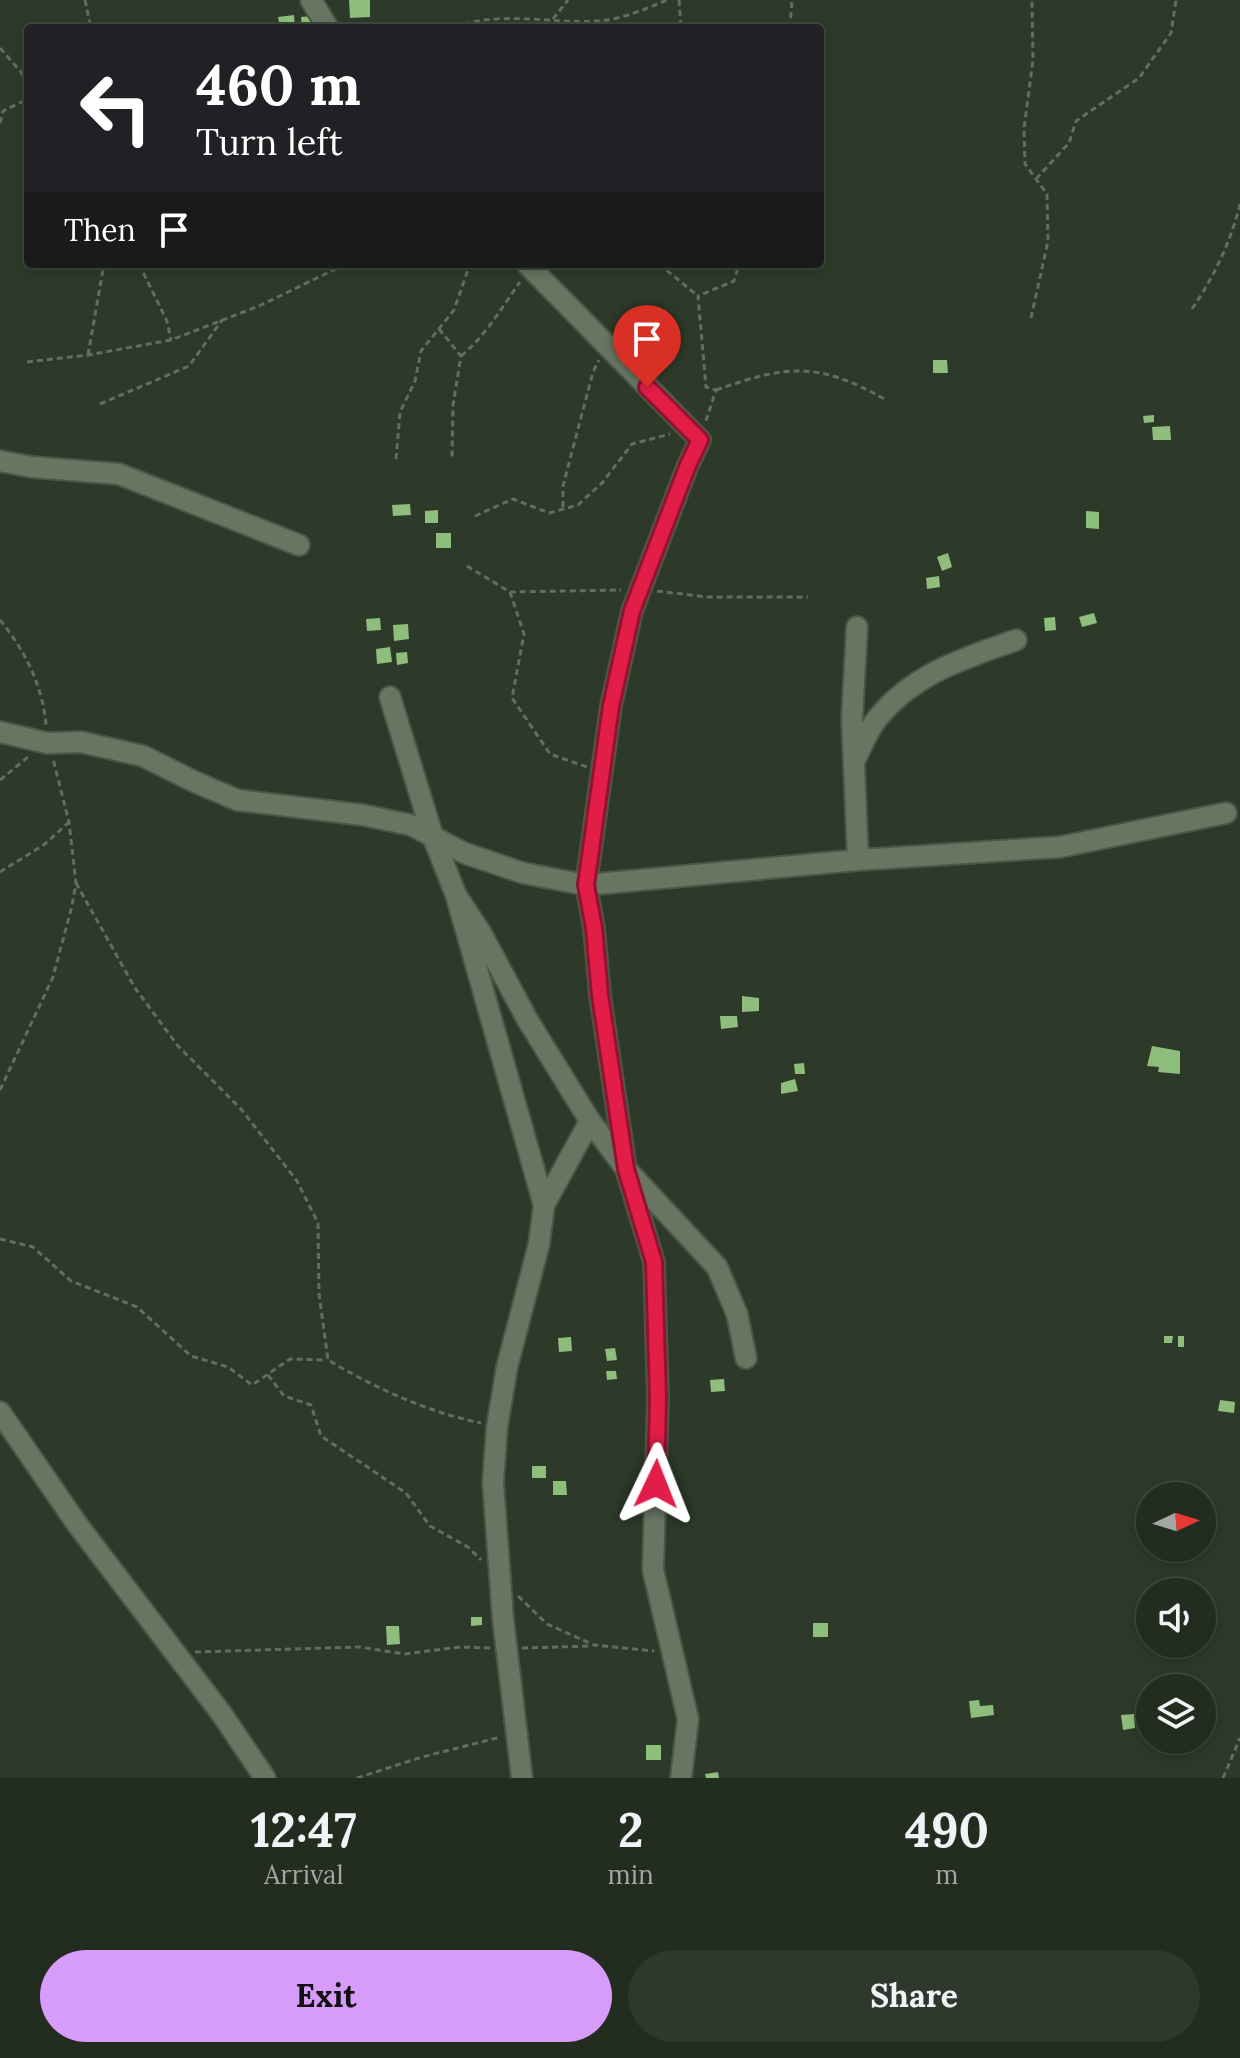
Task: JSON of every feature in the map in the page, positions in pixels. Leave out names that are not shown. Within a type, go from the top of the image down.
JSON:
[{"type":"street","points":[[311,0],[326,24]]},
{"type":"street","points":[[531,268],[694,434],[688,465],[632,611],[611,706],[586,885],[626,1169],[654,1262],[658,1398],[653,1570],[688,1719],[681,1778]]},
{"type":"street","points":[[0,461],[32,467],[119,474],[299,545]]},
{"type":"street","points":[[857,627],[853,764],[858,860]]},
{"type":"street","points":[[853,764],[875,721],[895,699],[929,674],[1016,640]]},
{"type":"street","points":[[390,697],[433,837],[456,895],[544,1205]]},
{"type":"street","points":[[0,732],[47,743],[81,742],[143,756],[237,800],[363,815],[411,825],[464,853],[523,873],[586,885],[858,860],[1060,847],[1226,813]]},
{"type":"street","points":[[456,895],[590,1121],[626,1169],[717,1267],[737,1314],[746,1358]]},
{"type":"street","points":[[522,1778],[506,1648],[493,1482],[497,1427],[507,1367],[539,1244],[544,1205],[590,1121]]},
{"type":"street","points":[[0,1412],[77,1524],[265,1778]]},
{"type":"path","points":[[85,0],[90,24]]},
{"type":"path","points":[[552,20],[568,0]]},
{"type":"path","points":[[463,24],[598,21],[628,15],[667,0]]},
{"type":"path","points":[[679,0],[681,24]]},
{"type":"path","points":[[790,24],[792,0]]},
{"type":"path","points":[[1031,318],[1048,241],[1047,194],[1025,164],[1024,129],[1033,60],[1032,0]]},
{"type":"path","points":[[1036,179],[1069,143],[1076,121],[1139,78],[1171,33],[1176,0]]},
{"type":"path","points":[[0,48],[24,79]]},
{"type":"path","points":[[0,123],[3,111],[24,101]]},
{"type":"path","points":[[1192,309],[1210,283],[1240,204]]},
{"type":"path","points":[[88,355],[103,268]]},
{"type":"path","points":[[141,268],[167,321],[171,340]]},
{"type":"path","points":[[27,362],[171,340],[259,306],[338,268]]},
{"type":"path","points":[[396,459],[400,412],[415,381],[421,351],[454,310],[469,268]]},
{"type":"path","points":[[452,459],[453,405],[461,356],[478,343],[528,268]]},
{"type":"path","points":[[664,268],[698,296],[706,387],[716,390],[763,373],[799,368],[856,382],[886,400]]},
{"type":"path","points":[[698,296],[734,281],[738,268]]},
{"type":"path","points":[[100,404],[189,366],[222,320]]},
{"type":"path","points":[[439,329],[461,356]]},
{"type":"path","points":[[563,509],[563,486],[593,372],[607,346]]},
{"type":"path","points":[[475,516],[513,499],[549,513],[578,505],[602,483],[632,444],[665,436],[694,434],[716,390]]},
{"type":"path","points":[[510,592],[524,634],[512,698],[550,754],[602,773]]},
{"type":"path","points":[[0,620],[18,643],[44,702],[47,743],[69,822],[76,883],[53,977],[0,1090]]},
{"type":"path","points":[[0,780],[47,743]]},
{"type":"path","points":[[0,872],[45,844],[69,822]]},
{"type":"path","points":[[76,883],[135,988],[152,1011],[178,1046],[241,1109],[297,1181],[318,1223],[319,1294],[328,1360]]},
{"type":"path","points":[[0,1239],[33,1247],[71,1281],[137,1307],[191,1356],[228,1367],[252,1385],[290,1359],[328,1360],[363,1381],[452,1417],[497,1427]]},
{"type":"path","points":[[268,1375],[284,1396],[311,1405],[321,1436],[406,1493],[430,1526],[468,1547],[547,1624],[594,1645]]},
{"type":"path","points":[[177,1656],[199,1652],[359,1647],[405,1654],[460,1647],[594,1645],[672,1652]]},
{"type":"path","points":[[357,1778],[422,1757],[517,1735]]},
{"type":"path","points":[[1223,1778],[1240,1738]]},
{"type":"building","points":[[349,0],[370,0],[370,17],[350,18]]},
{"type":"building","points":[[294,15],[295,24],[279,24],[278,17]]},
{"type":"building","points":[[312,16],[313,24],[302,24],[301,17]]},
{"type":"building","points":[[933,360],[947,360],[948,373],[933,373]]},
{"type":"building","points":[[1154,415],[1154,422],[1144,423],[1143,416]]},
{"type":"building","points":[[1170,426],[1171,440],[1153,440],[1152,427]]},
{"type":"building","points":[[410,504],[411,515],[393,516],[392,505]]},
{"type":"building","points":[[438,510],[438,523],[425,523],[425,511]]},
{"type":"building","points":[[1086,511],[1099,512],[1099,529],[1086,528]]},
{"type":"building","points":[[436,533],[451,533],[451,548],[436,548]]},
{"type":"building","points":[[948,553],[952,567],[942,571],[937,557]]},
{"type":"building","points":[[939,576],[940,587],[927,589],[926,578]]},
{"type":"building","points":[[1094,613],[1097,623],[1082,627],[1079,617]]},
{"type":"building","points":[[1055,617],[1056,630],[1045,631],[1044,618]]},
{"type":"building","points":[[380,618],[381,630],[367,631],[366,619]]},
{"type":"building","points":[[408,624],[409,639],[394,641],[393,625]]},
{"type":"building","points":[[390,647],[392,662],[377,664],[376,649]]},
{"type":"building","points":[[407,652],[408,663],[397,665],[396,653]]},
{"type":"building","points":[[742,996],[759,998],[759,1011],[742,1012]]},
{"type":"building","points":[[720,1016],[737,1016],[738,1027],[721,1029]]},
{"type":"building","points":[[1152,1046],[1180,1051],[1180,1074],[1158,1072],[1159,1067],[1147,1066]]},
{"type":"building","points":[[804,1063],[805,1074],[795,1074],[794,1064]]},
{"type":"building","points":[[795,1079],[798,1091],[781,1094],[781,1083]]},
{"type":"building","points":[[1164,1336],[1173,1336],[1172,1343],[1164,1343]]},
{"type":"building","points":[[1178,1336],[1184,1336],[1184,1347],[1178,1347]]},
{"type":"building","points":[[571,1337],[572,1351],[559,1352],[558,1338]]},
{"type":"building","points":[[615,1348],[617,1360],[607,1361],[605,1349]]},
{"type":"building","points":[[606,1371],[616,1371],[617,1379],[607,1380]]},
{"type":"building","points":[[724,1379],[725,1391],[711,1392],[710,1380]]},
{"type":"building","points":[[1220,1400],[1235,1402],[1234,1413],[1218,1411]]},
{"type":"building","points":[[532,1466],[546,1466],[546,1478],[532,1478]]},
{"type":"building","points":[[553,1481],[566,1481],[567,1495],[553,1495]]},
{"type":"building","points":[[471,1617],[482,1617],[482,1625],[471,1626]]},
{"type":"building","points":[[813,1623],[828,1623],[828,1637],[813,1637]]},
{"type":"building","points":[[386,1626],[399,1626],[400,1644],[387,1645]]},
{"type":"building","points":[[979,1700],[980,1706],[993,1705],[994,1715],[971,1718],[969,1701]]},
{"type":"building","points":[[1134,1714],[1135,1728],[1123,1730],[1121,1715]]},
{"type":"building","points":[[646,1745],[661,1745],[661,1760],[646,1760]]},
{"type":"building","points":[[718,1772],[719,1778],[706,1778],[705,1774]]},
{"type":"route","points":[[647,387],[700,440],[632,611],[611,706],[586,885],[626,1169],[654,1262],[658,1398],[656,1484]]}]
